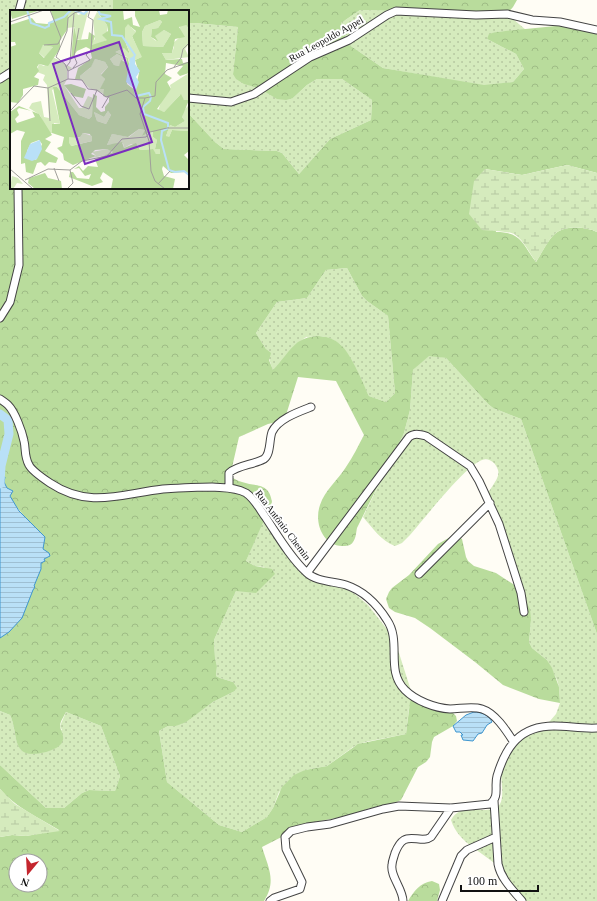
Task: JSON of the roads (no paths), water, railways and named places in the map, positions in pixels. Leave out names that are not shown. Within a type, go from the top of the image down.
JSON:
[{"type":"street","points":[[20,10],[22,0]]},
{"type":"street","name":"Rua Leopoldo Appel","points":[[189,98],[231,102],[254,94],[310,57],[349,40],[387,14],[396,11],[476,15],[507,14],[532,20],[560,22],[597,30]]},
{"type":"street","points":[[0,79],[10,73]]},
{"type":"street","points":[[0,318],[10,302],[19,265],[18,189]]},
{"type":"street","name":"Rua Antônio Chemin","points":[[0,399],[9,406],[18,423],[24,442],[25,454],[30,466],[50,483],[66,491],[84,497],[104,498],[162,490],[201,487],[236,489],[246,494],[256,502],[293,558],[307,573],[324,580],[358,590],[375,602],[389,623],[394,638],[395,674],[399,683],[406,691],[437,707],[450,709],[475,707],[484,709],[501,723],[513,741]]},
{"type":"street","points":[[229,488],[229,473],[264,458],[268,452],[274,429],[293,414],[311,407]]},
{"type":"street","points":[[307,573],[384,470],[413,434],[420,434],[426,436],[470,466],[490,503],[499,524],[521,592],[524,612]]},
{"type":"street","points":[[419,574],[490,503]]},
{"type":"street","points":[[522,901],[503,879],[499,871],[498,864],[494,801],[496,797],[497,778],[505,754],[513,741],[529,730],[553,726],[597,728]]},
{"type":"street","points":[[270,901],[300,888],[302,882],[286,849],[285,837],[292,831],[399,806],[451,808],[490,804],[494,801]]},
{"type":"street","points":[[403,901],[403,895],[392,870],[392,865],[400,842],[408,838],[428,839],[431,837],[451,808]]},
{"type":"street","points":[[442,901],[461,856],[468,850],[496,837]]},
{"type":"water","points":[[0,475],[5,477],[4,482],[7,488],[13,491],[10,496],[19,511],[45,537],[43,549],[49,553],[50,556],[44,559],[45,561],[41,563],[41,569],[34,586],[35,587],[22,618],[9,632],[0,638]]},
{"type":"water","points":[[474,712],[484,714],[489,717],[492,722],[487,725],[482,733],[478,734],[473,741],[463,740],[461,735],[463,735],[460,732],[456,732],[453,726],[466,715]]},
{"type":"waterway","points":[[0,414],[8,420],[9,434],[1,466],[0,484]]}]
